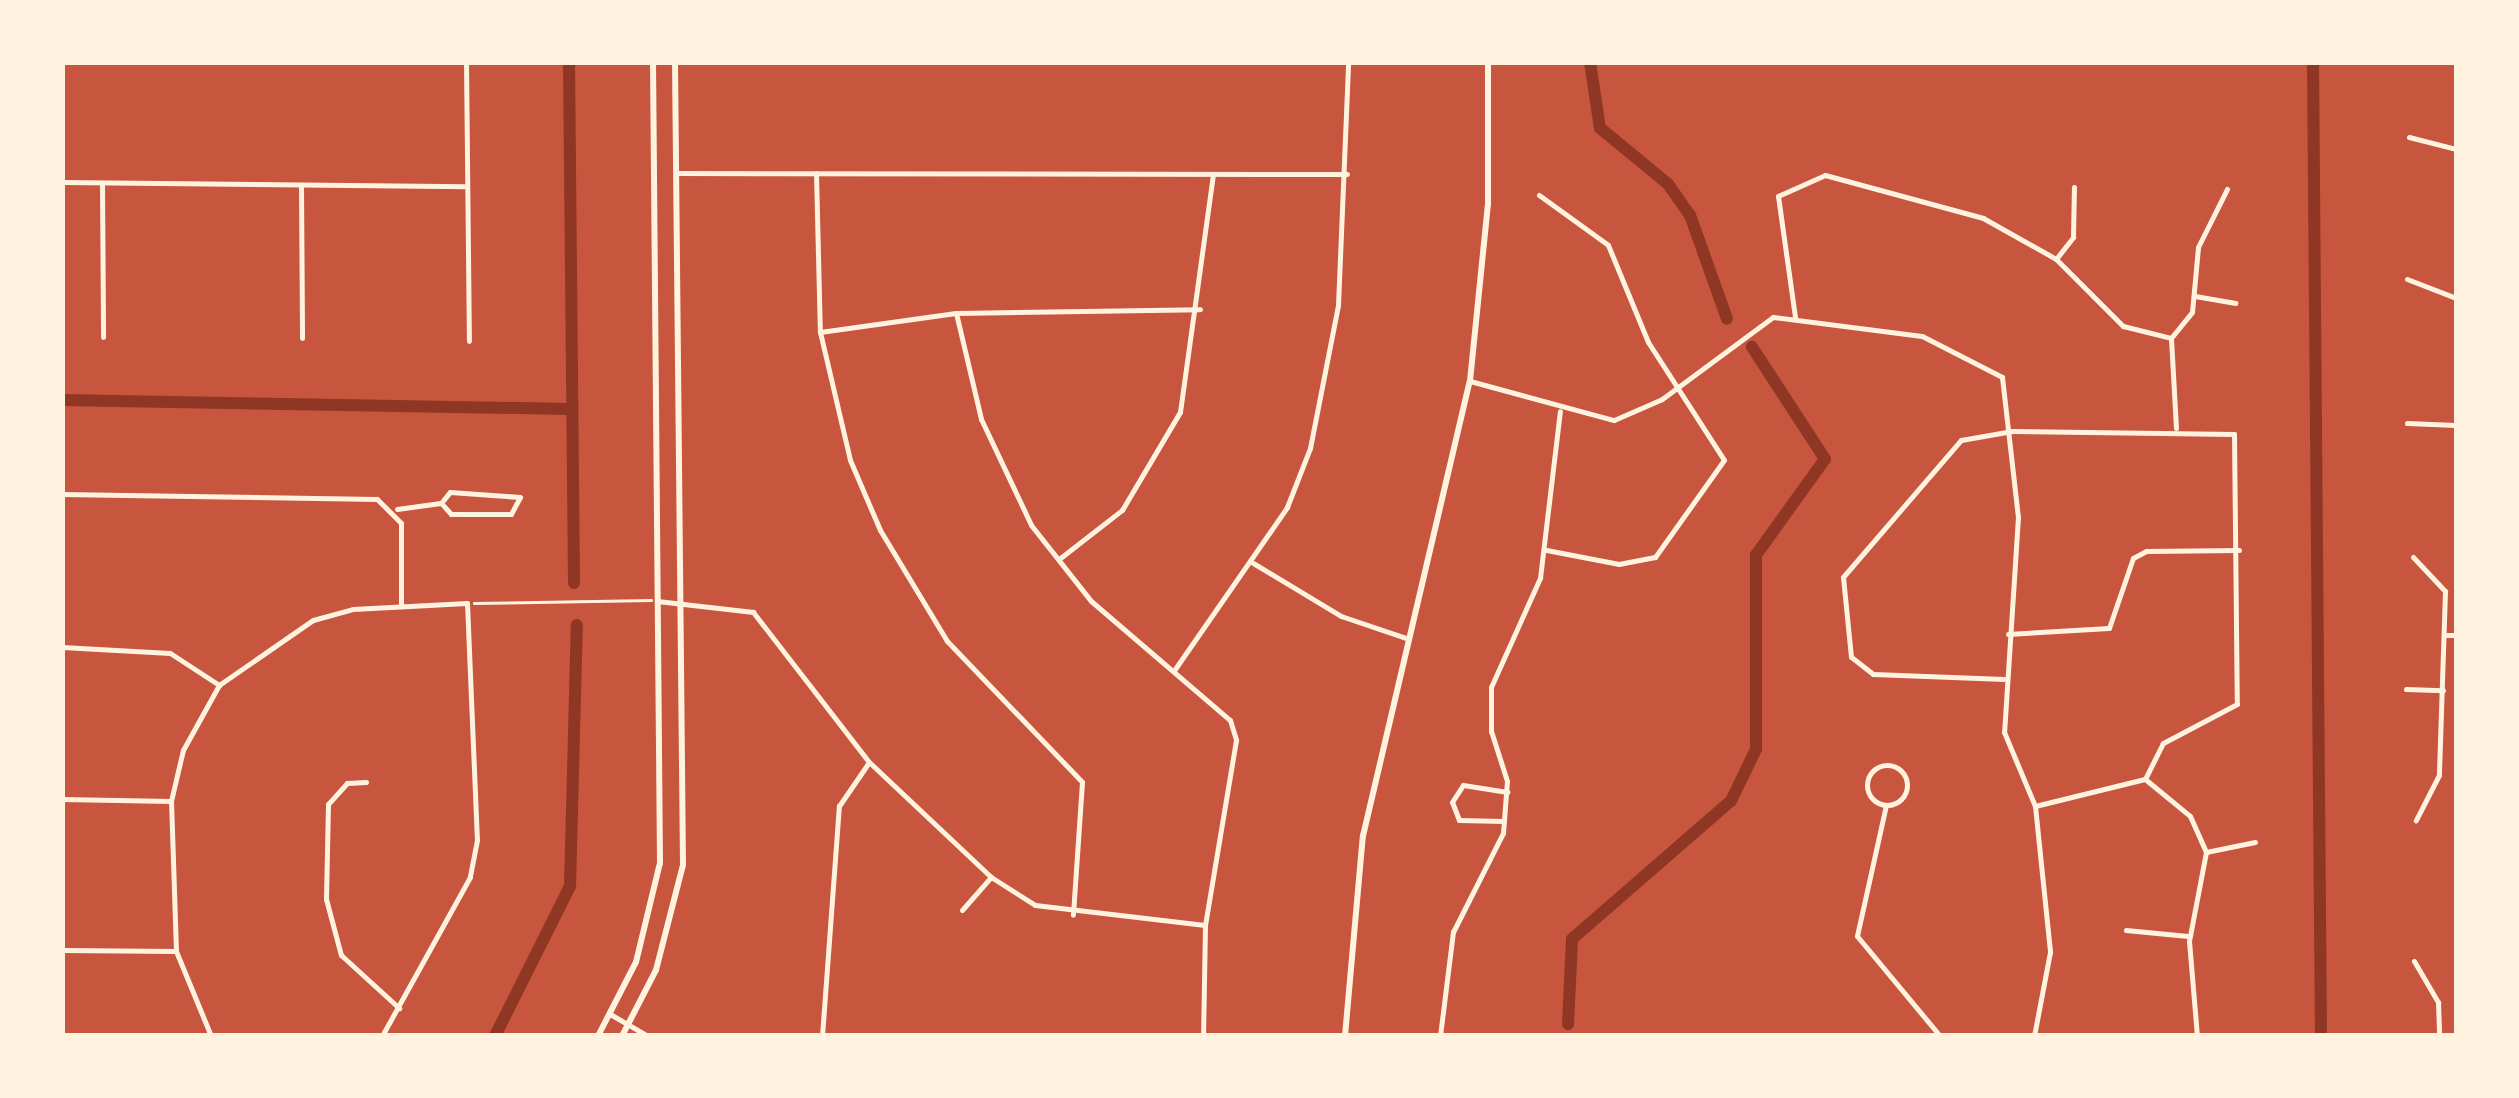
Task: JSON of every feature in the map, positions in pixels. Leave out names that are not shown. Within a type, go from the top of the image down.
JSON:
[{"type":"street","points":[[466,62],[469,341]]},
{"type":"street","points":[[598,1036],[648,927],[660,863],[653,62]]},
{"type":"street","points":[[622,1036],[675,915],[684,866],[674,62]]},
{"type":"street","points":[[1176,669],[1287,508],[1322,398],[1347,174],[1348,62]]},
{"type":"street","points":[[1344,1036],[1363,836],[1406,638],[1470,381],[1488,198],[1488,62]]},
{"type":"street","points":[[2409,138],[2456,149]]},
{"type":"street","points":[[677,173],[1347,174]]},
{"type":"street","points":[[816,173],[820,332],[850,460],[915,594],[997,699],[1082,782],[1073,916]]},
{"type":"street","points":[[1059,560],[1122,510],[1163,453],[1200,309],[1212,174]]},
{"type":"street","points":[[1796,316],[1776,211],[1778,196],[1804,177],[1858,177],[1920,196],[2056,259],[2106,314],[2170,338]]},
{"type":"street","points":[[62,182],[467,186]]},
{"type":"street","points":[[102,183],[103,336]]},
{"type":"street","points":[[301,186],[302,338]]},
{"type":"street","points":[[2056,259],[2073,237],[2074,186]]},
{"type":"street","points":[[2176,428],[2170,338],[2195,296],[2198,247],[2227,188]]},
{"type":"street","points":[[1539,195],[1608,245],[1638,324],[1724,460],[1669,545],[1619,564],[1546,550]]},
{"type":"street","points":[[2407,279],[2456,298]]},
{"type":"street","points":[[2195,296],[2235,302]]},
{"type":"street","points":[[820,332],[956,313],[1200,309]]},
{"type":"street","points":[[956,313],[964,369],[1001,468],[1059,560],[1106,615],[1216,701],[1236,740],[1205,925],[1203,1036]]},
{"type":"street","points":[[1470,381],[1560,412],[1614,420],[1678,386],[1754,323],[1796,316],[1922,336],[1975,356],[2002,377],[2012,432],[2018,517],[2004,679],[2004,732],[2035,806],[2050,952],[2034,1036]]},
{"type":"street","points":[[1440,1036],[1453,932],[1497,858],[1507,792],[1491,687],[1546,550],[1560,412]]},
{"type":"street","points":[[2407,423],[2456,425]]},
{"type":"street","points":[[2004,679],[1860,670],[1840,592],[1851,565],[1960,440],[2012,432],[2176,428],[2234,434],[2239,550],[2237,704],[2163,743],[2145,779],[2035,806]]},
{"type":"street","points":[[62,494],[377,499],[397,509],[440,503],[450,492],[520,497],[511,514],[451,514],[440,503]]},
{"type":"street","points":[[397,509],[402,604]]},
{"type":"street","points":[[2008,634],[2110,628],[2133,558],[2146,551],[2239,550]]},
{"type":"street","points":[[2413,557],[2446,591],[2439,775],[2416,820]]},
{"type":"street","points":[[1252,564],[1341,616],[1406,638]]},
{"type":"street","points":[[657,600],[752,612],[869,762],[991,876],[1073,916],[1205,925]]},
{"type":"street","points":[[212,1036],[176,950],[170,800],[183,750],[219,685],[296,627],[402,604],[467,603],[477,840],[454,916],[382,1036]]},
{"type":"street","points":[[2446,635],[2456,634]]},
{"type":"street","points":[[62,646],[170,654],[219,685]]},
{"type":"street","points":[[2406,689],[2444,690]]},
{"type":"street","points":[[822,1036],[840,806],[869,762]]},
{"type":"street","points":[[1886,805],[1868,784],[1889,765],[1907,790],[1886,805],[1857,936],[1940,1036]]},
{"type":"street","points":[[2145,779],[2190,816],[2206,852],[2189,936],[2198,1036]]},
{"type":"street","points":[[366,782],[347,782],[328,804],[326,899],[341,955],[399,1008]]},
{"type":"street","points":[[1504,821],[1459,820],[1452,802],[1463,784],[1507,792]]},
{"type":"street","points":[[62,799],[170,800]]},
{"type":"street","points":[[2206,852],[2254,842]]},
{"type":"street","points":[[962,910],[991,876]]},
{"type":"street","points":[[2126,930],[2189,936]]},
{"type":"street","points":[[62,950],[176,950]]},
{"type":"street","points":[[2414,961],[2438,1002],[2438,1036]]},
{"type":"street","points":[[610,1014],[648,1036]]},
{"type":"path","points":[[467,603],[657,600]]},
{"type":"waterway","points":[[569,62],[574,583]]},
{"type":"waterway","points":[[1590,62],[1600,128],[1668,184],[1690,215],[1727,319]]},
{"type":"waterway","points":[[2313,62],[2321,1036]]},
{"type":"waterway","points":[[1568,1024],[1572,939],[1731,801],[1756,749],[1756,555],[1825,459],[1752,347]]},
{"type":"waterway","points":[[62,400],[570,409]]},
{"type":"waterway","points":[[495,1036],[570,886],[577,625]]}]
